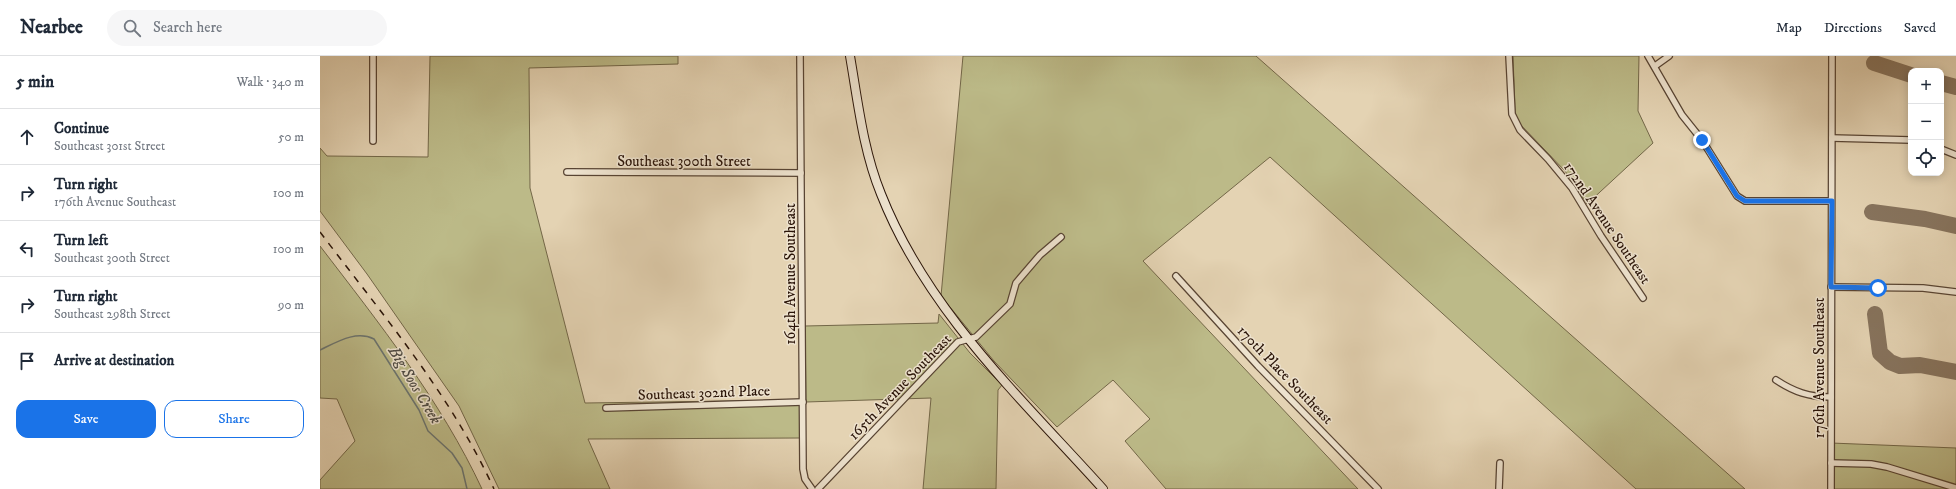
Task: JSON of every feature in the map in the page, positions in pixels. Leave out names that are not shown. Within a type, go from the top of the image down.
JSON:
[{"type":"street","points":[[373,56],[373,141]]},
{"type":"street","name":"164th Avenue Southeast","points":[[800,56],[803,469],[805,479],[812,489]]},
{"type":"street","points":[[850,56],[868,156],[881,194],[922,276],[967,338],[1103,489]]},
{"type":"street","name":"172nd Avenue Southeast","points":[[1509,56],[1512,114],[1520,130],[1548,159],[1572,188],[1601,236],[1643,298]]},
{"type":"street","points":[[1648,56],[1682,115],[1702,140],[1737,196],[1745,201],[1832,201]]},
{"type":"street","points":[[1655,66],[1670,56]]},
{"type":"street","name":"176th Avenue Southeast","points":[[1830,489],[1832,56]]},
{"type":"street","points":[[1832,138],[1908,140]]},
{"type":"street","points":[[1944,150],[1956,154]]},
{"type":"street","name":"Southeast 300th Street","points":[[567,172],[801,173]]},
{"type":"street","name":"165th Avenue Southeast","points":[[818,489],[958,342],[967,338],[976,337],[1010,304],[1016,283],[1040,255],[1061,237]]},
{"type":"street","name":"170th Place Southeast","points":[[1176,276],[1258,366],[1378,489]]},
{"type":"street","points":[[1831,287],[1924,288],[1956,292]]},
{"type":"street","points":[[1776,380],[1798,393],[1812,396],[1831,397]]},
{"type":"street","name":"Southeast 302nd Place","points":[[606,408],[803,402]]},
{"type":"street","points":[[1499,489],[1500,463]]},
{"type":"street","points":[[1831,463],[1871,464],[1887,467],[1956,488]]},
{"type":"shaded area","points":[[430,56],[678,56],[678,64],[529,68],[530,188],[585,403],[800,400],[800,438],[588,439],[610,489],[499,489],[459,406],[367,274],[320,211],[320,148],[327,156],[428,157]]},
{"type":"shaded area","points":[[963,56],[1256,56],[1745,489],[1636,489],[1270,157],[1143,261],[1358,489],[1166,489],[1125,441],[1150,419],[1113,380],[1057,427],[994,361],[941,296]]},
{"type":"shaded area","points":[[1513,56],[1639,56],[1638,111],[1653,143],[1587,204],[1565,171],[1518,122],[1515,112]]},
{"type":"shaded area","points":[[320,246],[408,363],[448,425],[466,456],[482,489],[320,489],[320,480],[355,441],[337,399],[320,398]]},
{"type":"shaded area","points":[[939,314],[970,353],[1002,385],[998,390],[996,489],[923,489],[931,398],[806,402],[805,326],[938,323]]},
{"type":"shaded area","points":[[1831,443],[1956,448],[1956,489],[1831,489]]},
{"type":"waterway","name":"Big Soos Creek","points":[[320,350],[353,336],[374,339],[419,410],[428,431],[452,453],[462,468],[467,489]]},
{"type":"taxiway","points":[[1874,63],[1908,74]]},
{"type":"taxiway","points":[[1944,84],[1956,87]]},
{"type":"taxiway","points":[[1872,212],[1925,219],[1956,226]]},
{"type":"taxiway","points":[[1875,314],[1880,353],[1890,362],[1900,366],[1920,365],[1956,372]]},
{"type":"railway","points":[[320,232],[391,325],[436,388],[477,454],[494,489]]},
{"type":"route","points":[[1702,140],[1737,196],[1745,201],[1832,201],[1831,287],[1878,288]]}]
